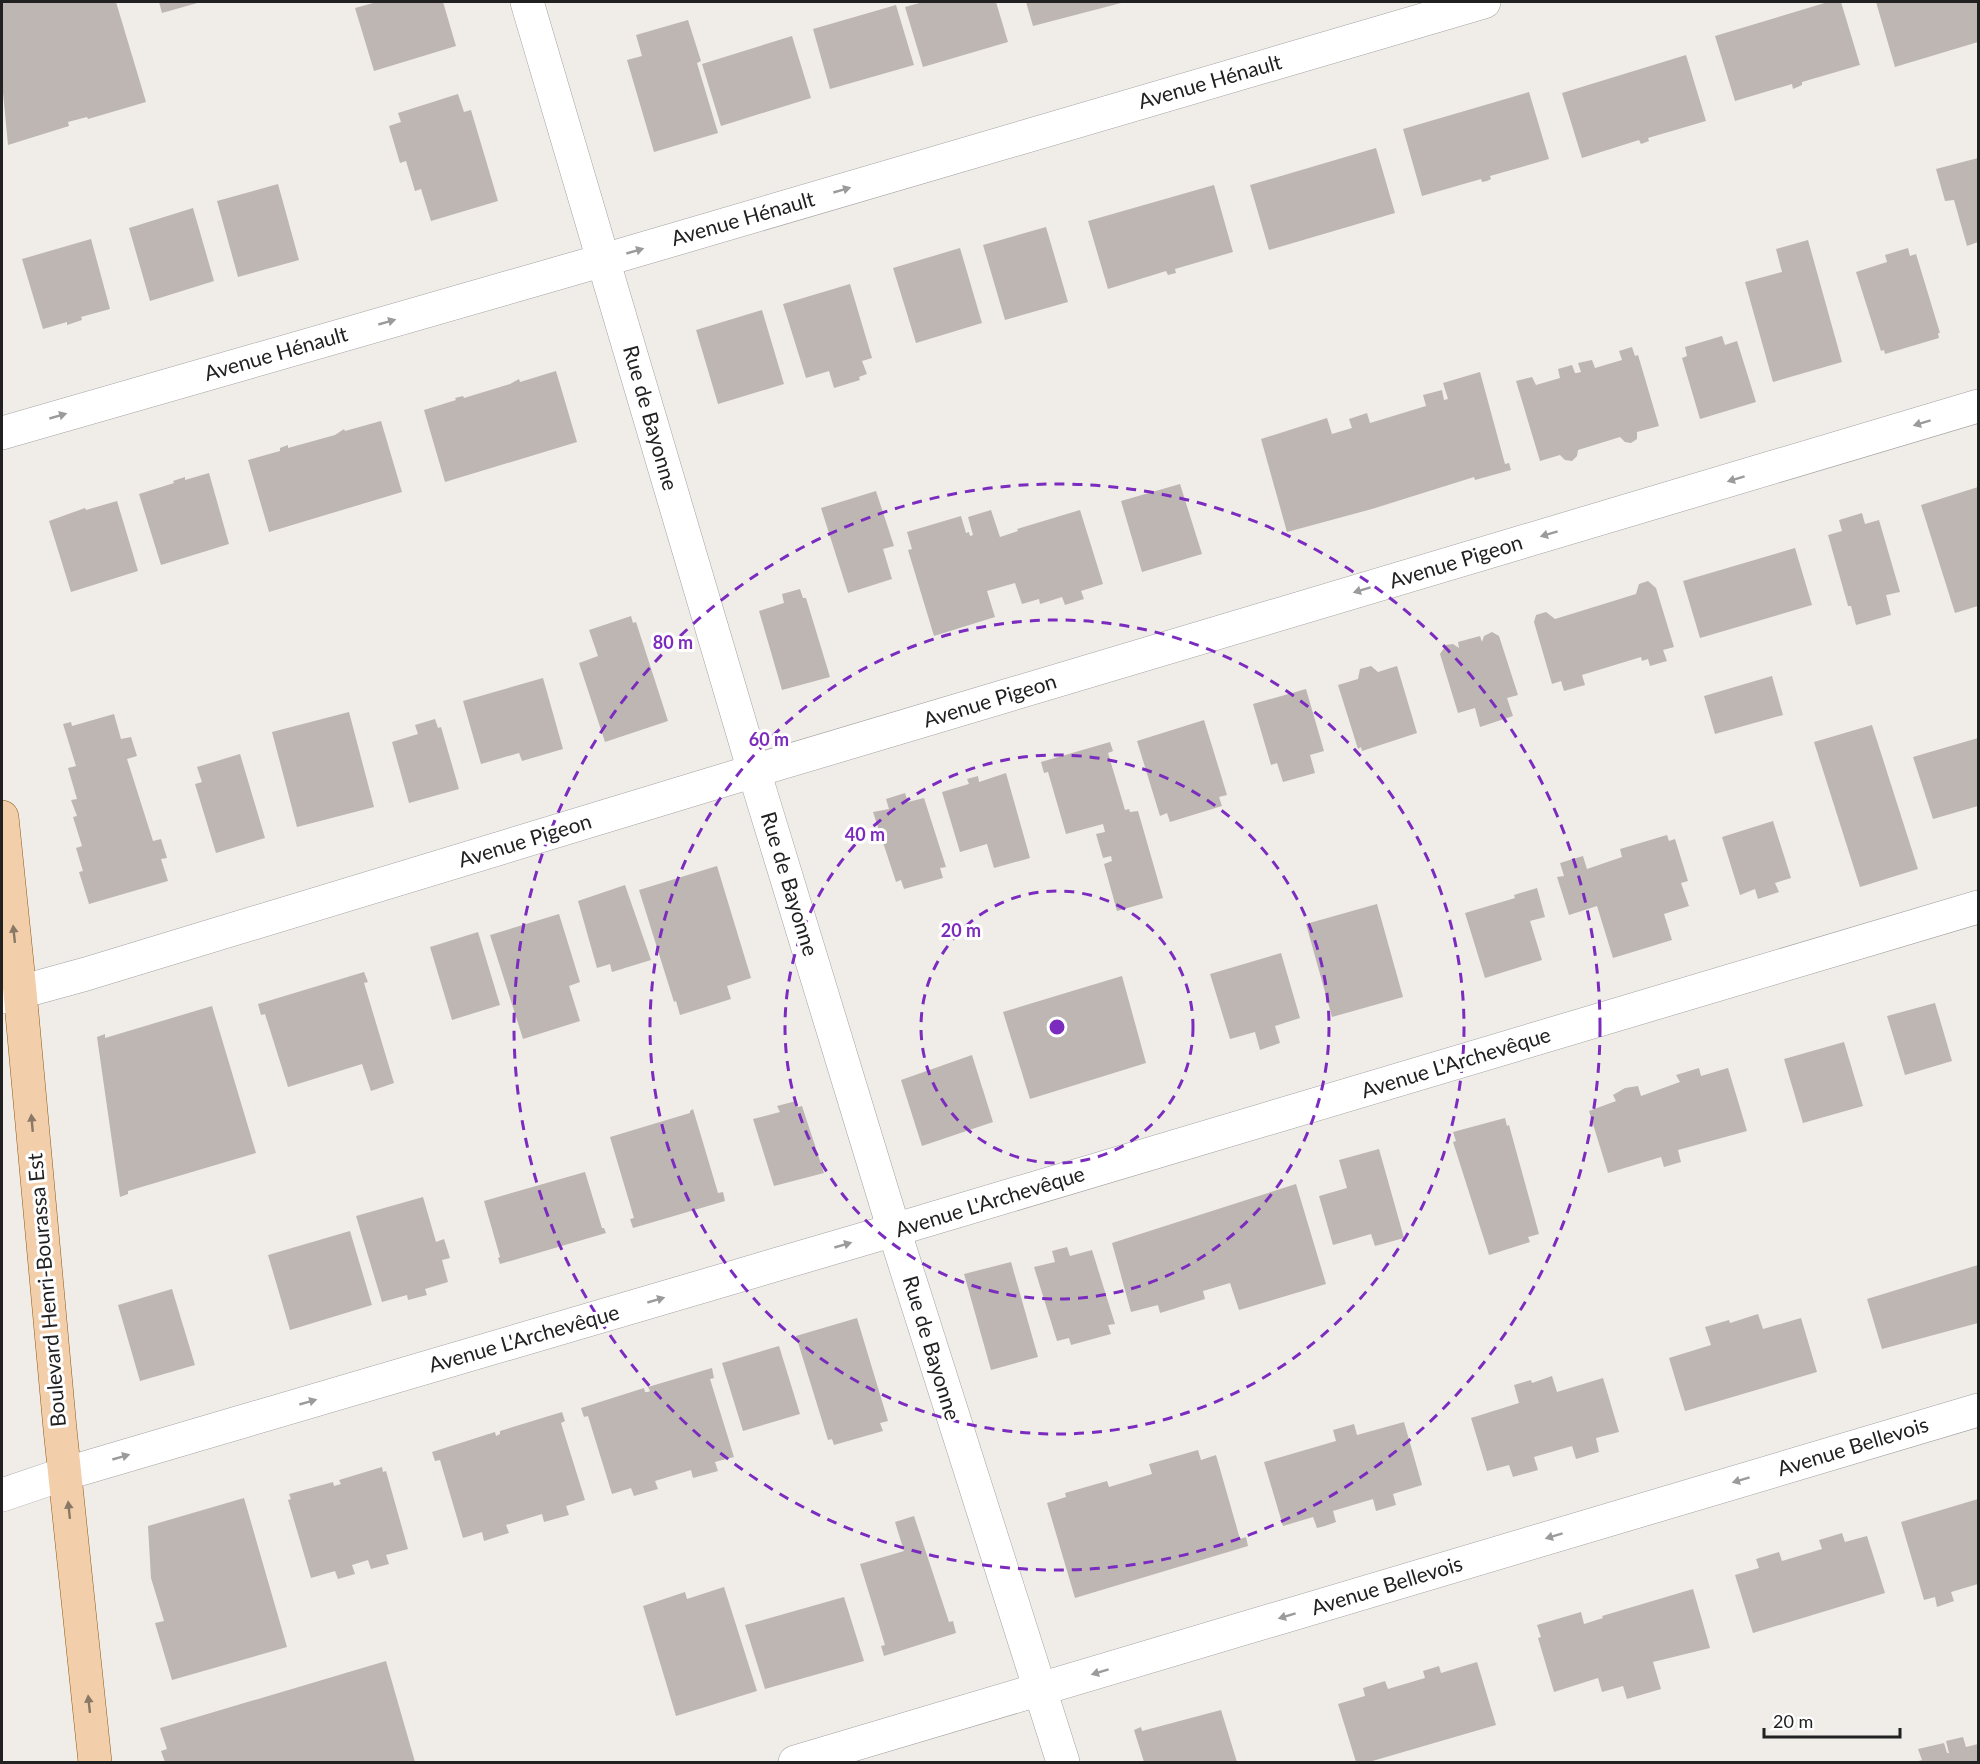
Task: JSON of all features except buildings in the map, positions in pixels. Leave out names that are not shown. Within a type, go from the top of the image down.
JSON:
[{"type":"main road","name":"Boulevard Henri-Bourassa Est","points":[[2,817],[11,994],[95,1762]]},
{"type":"street","name":"Rue de Bayonne","points":[[527,2],[754,771],[894,1230],[1062,1762]]},
{"type":"street","name":"Avenue Hénault","points":[[2,433],[604,260],[1484,2]]},
{"type":"street","name":"Avenue Pigeon","points":[[11,994],[86,974],[754,771],[1978,406]]},
{"type":"street","name":"Avenue L'Archevêque","points":[[2,1495],[64,1473],[894,1230],[1978,907]]},
{"type":"street","name":"Avenue Bellevois","points":[[795,1762],[1978,1410]]}]
